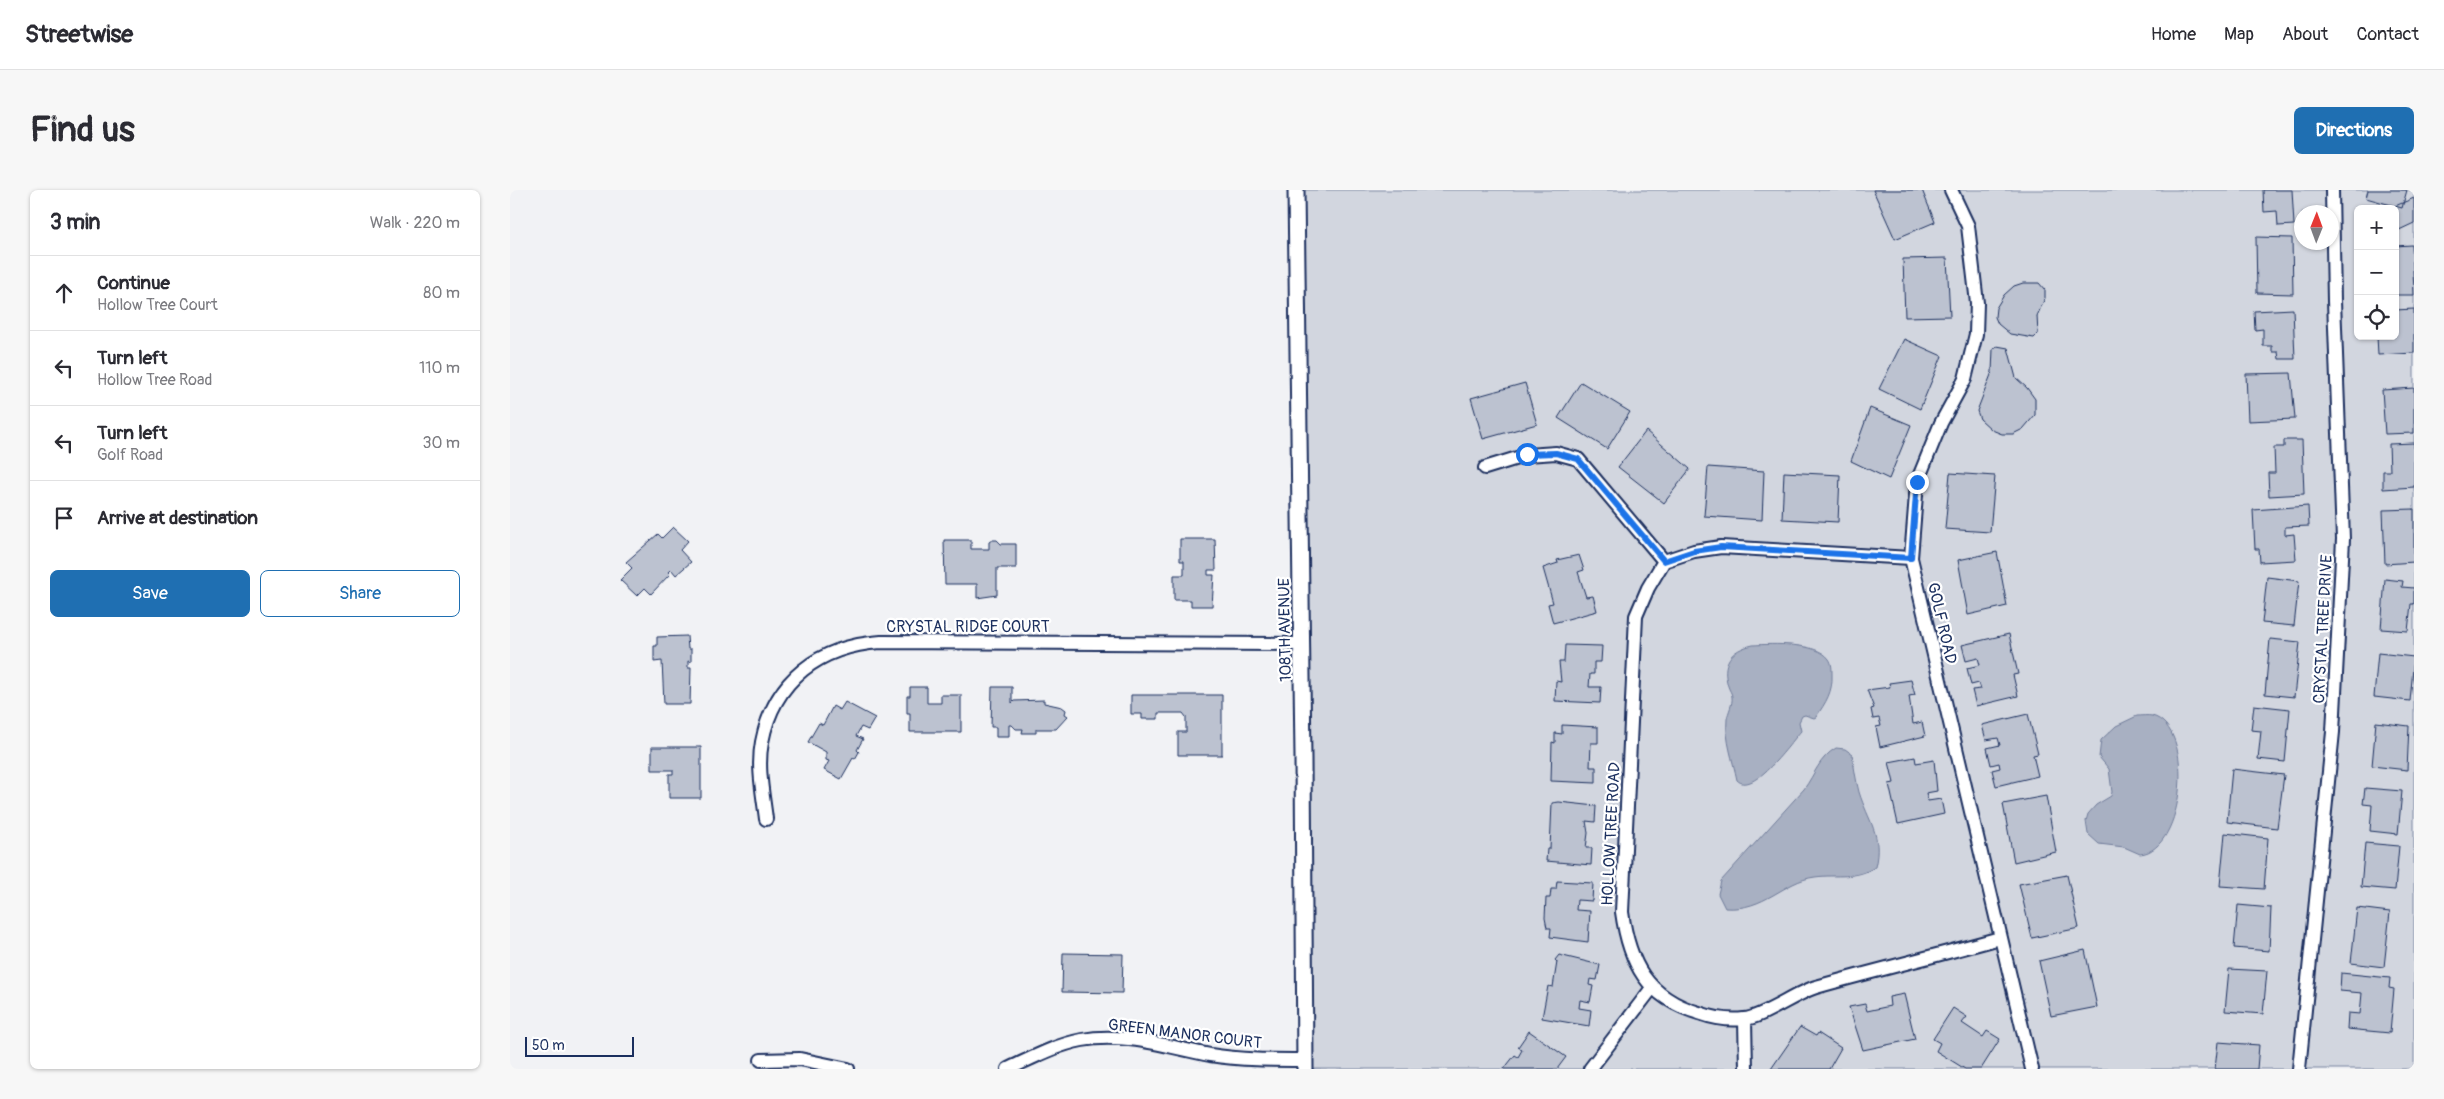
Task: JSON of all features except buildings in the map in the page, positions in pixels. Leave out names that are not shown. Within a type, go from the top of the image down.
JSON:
[{"type":"street","name":"108TH AVENUE","points":[[1296,190],[1305,1064]]},
{"type":"street","name":"GOLF ROAD","points":[[1951,190],[1968,226],[1977,303],[1976,334],[1965,379],[1942,422],[1917,482],[1911,558],[2032,1069]]},
{"type":"street","name":"CRYSTAL TREE DRIVE","points":[[2299,1069],[2333,732],[2343,539],[2332,190]]},
{"type":"street","points":[[1485,468],[1527,454],[1556,453],[1578,459],[1664,561],[1694,551],[1721,547],[1911,558]]},
{"type":"street","name":"HOLLOW TREE ROAD","points":[[1664,561],[1648,588],[1636,616],[1622,912],[1626,940],[1637,968],[1652,988],[1681,1008],[1716,1018],[1745,1020],[1813,988],[2000,938]]},
{"type":"street","name":"CRYSTAL RIDGE COURT","points":[[766,819],[760,771],[762,743],[768,718],[779,696],[790,682],[823,655],[836,650],[864,643],[882,642],[1302,644]]},
{"type":"street","points":[[1590,1069],[1652,988]]},
{"type":"street","points":[[1745,1020],[1746,1069]]},
{"type":"street","name":"GREEN MANOR COURT","points":[[1008,1069],[1060,1046],[1083,1040],[1111,1038],[1142,1040],[1210,1055],[1305,1064]]},
{"type":"street","points":[[761,1060],[800,1059],[848,1069]]},
{"type":"shaded area","points":[[1296,190],[2414,190],[2414,1069],[1307,1069]]},
{"type":"water","points":[[1753,645],[1794,645],[1823,653],[1831,664],[1832,680],[1828,697],[1816,717],[1802,716],[1799,722],[1801,731],[1781,756],[1762,775],[1744,783],[1737,780],[1728,742],[1727,719],[1732,694],[1728,687],[1726,671],[1729,659],[1733,654],[1738,650]]},
{"type":"water","points":[[2137,716],[2152,716],[2166,725],[2175,742],[2179,764],[2179,788],[2175,812],[2167,833],[2155,848],[2140,854],[2124,847],[2099,844],[2088,834],[2086,821],[2088,814],[2096,805],[2111,796],[2112,792],[2109,769],[2099,757],[2101,740],[2116,726]]},
{"type":"water","points":[[1836,748],[1845,749],[1852,754],[1859,792],[1876,837],[1877,856],[1875,867],[1860,874],[1823,876],[1804,880],[1763,901],[1739,908],[1725,908],[1718,894],[1721,881],[1804,789],[1821,761]]},
{"type":"route","points":[[1527,454],[1556,453],[1578,459],[1664,561],[1694,551],[1721,547],[1911,558],[1917,482]]}]
